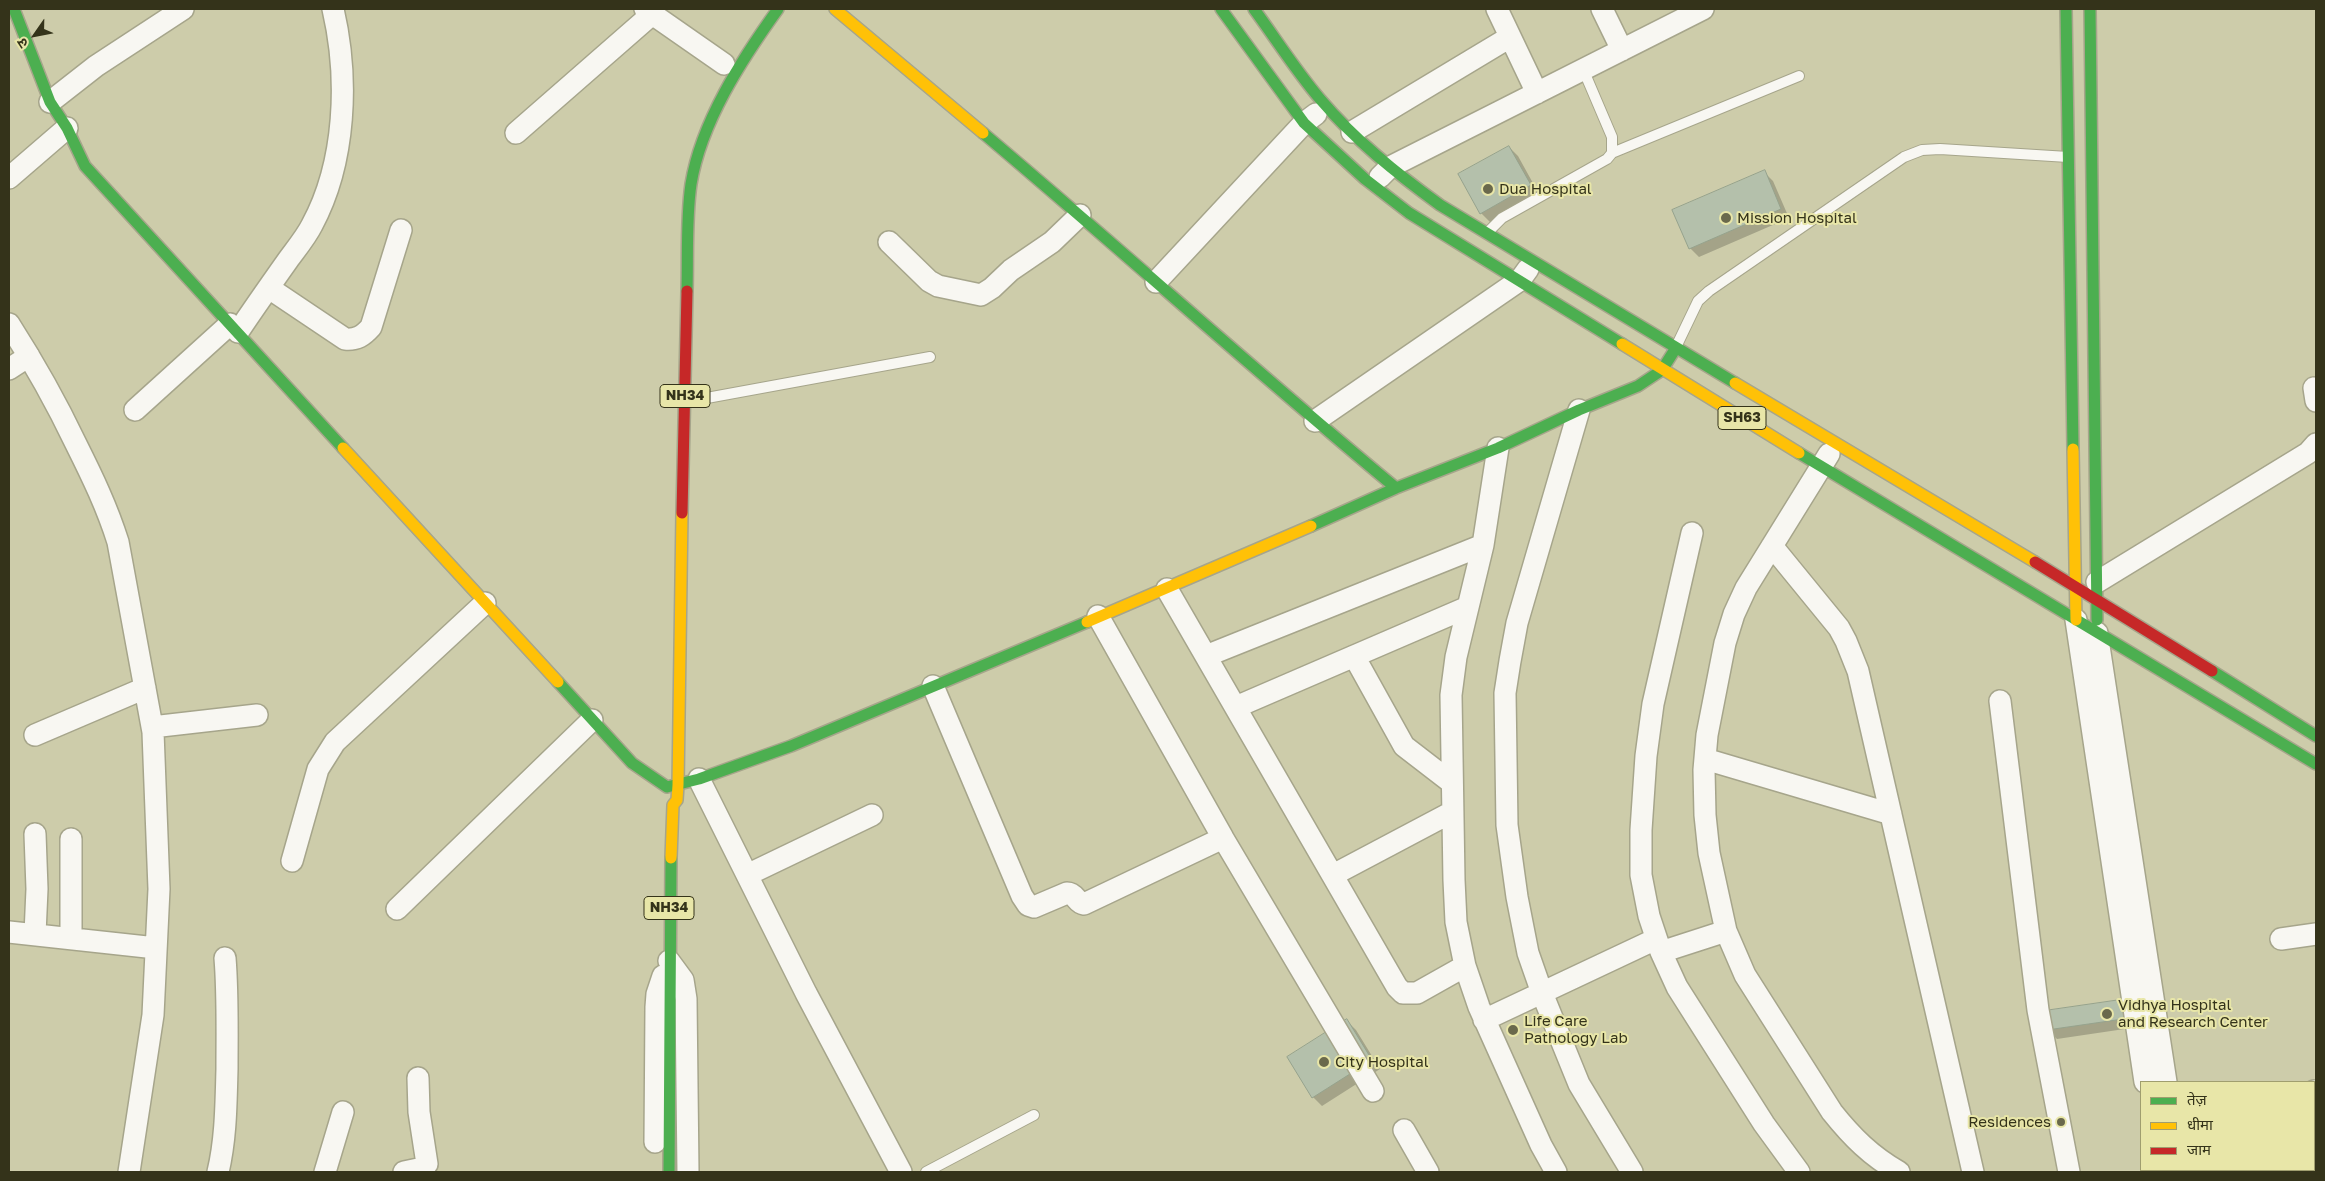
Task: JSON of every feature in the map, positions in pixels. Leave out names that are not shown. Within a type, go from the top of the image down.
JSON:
[{"type":"main road","points":[[14,9],[50,102],[86,166],[632,763],[673,786],[699,779],[791,746],[1168,588],[1396,488],[1498,448],[1579,410],[1638,386],[1662,370],[1676,347]]},
{"type":"main road","name":"NH34","points":[[669,1172],[669,961],[673,805],[669,798],[673,786],[690,185],[694,166],[707,128],[716,110],[754,42],[778,9]]},
{"type":"main road","points":[[835,9],[1080,215],[1396,488]]},
{"type":"main road","name":"SH63","points":[[1221,9],[1234,18],[1304,123],[1372,184],[1409,213],[1482,244],[1534,261],[2074,585],[2097,590],[2206,682],[2316,764]]},
{"type":"main road","name":"SH63","points":[[1254,9],[1327,106],[1352,132],[1390,167],[1440,205],[1520,280],[1662,370],[2076,620],[2097,632],[2206,682],[2316,736]]},
{"type":"main road","points":[[2066,9],[2076,620]]},
{"type":"main road","points":[[2090,9],[2097,632]]},
{"type":"main road","name":"NH34","points":[[670,513],[673,786]]},
{"type":"street","points":[[50,102],[96,66],[183,9]]},
{"type":"street","points":[[135,410],[234,328],[269,288],[312,226],[329,188],[339,139],[342,81],[337,28],[333,9]]},
{"type":"street","points":[[1497,9],[1537,93]]},
{"type":"street","points":[[1602,9],[1622,50]]},
{"type":"street","points":[[1372,184],[1390,167],[1703,9]]},
{"type":"street","points":[[516,133],[648,12],[724,64]]},
{"type":"street","points":[[1352,132],[1510,37]]},
{"type":"street","points":[[1156,282],[1304,123],[1327,106]]},
{"type":"street","points":[[9,178],[66,128]]},
{"type":"street","points":[[889,242],[929,281],[944,288],[981,295],[992,288],[1011,270],[1052,242],[1080,215]]},
{"type":"street","points":[[269,288],[345,339],[355,340],[365,334],[371,327],[401,230]]},
{"type":"street","points":[[1315,420],[1520,280],[1534,261]]},
{"type":"street","points":[[9,324],[54,399],[112,521],[118,542],[152,728],[156,773],[159,889],[153,1015],[130,1172]]},
{"type":"street","points":[[9,369],[29,356]]},
{"type":"street","points":[[1579,410],[1517,623],[1506,693],[1507,825],[1517,896],[1528,953],[1542,993],[1579,1084],[1632,1172]]},
{"type":"street","points":[[1836,442],[1746,588],[1734,614],[1723,652],[1707,735],[1705,759],[1709,853],[1726,932],[1745,975],[1832,1112],[1862,1147],[1899,1172]]},
{"type":"street","points":[[2097,590],[2308,453],[2316,444]]},
{"type":"street","points":[[1498,448],[1483,545],[1456,657],[1451,695],[1452,812],[1456,922],[1465,966],[1484,1020],[1541,1145],[1556,1172]]},
{"type":"street","points":[[1692,534],[1653,704],[1646,756],[1641,830],[1641,876],[1649,916],[1659,946],[1677,987],[1764,1124],[1799,1172]]},
{"type":"street","points":[[1206,656],[1483,545]]},
{"type":"street","points":[[1772,546],[1839,628],[1858,671],[1973,1172]]},
{"type":"street","points":[[1168,588],[1397,987],[1403,993],[1417,993],[1465,966]]},
{"type":"street","points":[[292,861],[318,768],[335,742],[485,603]]},
{"type":"street","points":[[1236,707],[1468,607]]},
{"type":"street","points":[[1098,616],[1223,838],[1373,1091]]},
{"type":"street","points":[[2076,620],[2130,912],[2148,1028],[2166,1081]]},
{"type":"street","points":[[2097,632],[2130,912]]},
{"type":"street","points":[[1354,656],[1404,746],[1452,783]]},
{"type":"street","points":[[933,686],[1022,896],[1028,904],[1034,907],[1067,893],[1073,894],[1080,903],[1084,904],[1223,838]]},
{"type":"street","points":[[35,735],[145,688]]},
{"type":"street","points":[[2000,701],[2038,1010],[2069,1172]]},
{"type":"street","points":[[152,728],[257,715]]},
{"type":"street","points":[[397,909],[592,720]]},
{"type":"street","points":[[1705,759],[1891,814]]},
{"type":"street","points":[[699,779],[747,876],[901,1172]]},
{"type":"street","points":[[1333,875],[1452,812]]},
{"type":"street","points":[[747,876],[872,815]]},
{"type":"street","points":[[34,834],[37,889],[35,934]]},
{"type":"street","points":[[71,839],[71,938]]},
{"type":"street","points":[[9,932],[156,948]]},
{"type":"street","points":[[1484,1020],[1542,993],[1659,946],[1726,932]]},
{"type":"street","points":[[2281,939],[2316,934]]},
{"type":"street","points":[[218,1172],[224,1139],[226,1088],[228,993],[225,958]]},
{"type":"street","points":[[655,1172],[656,1007],[657,994],[669,961]]},
{"type":"street","points":[[669,961],[683,980],[686,999],[688,1172]]},
{"type":"street","points":[[2145,1081],[2148,1028]]},
{"type":"street","points":[[404,1172],[422,1168],[427,1164],[419,1112],[418,1078]]},
{"type":"street","points":[[325,1172],[343,1112]]},
{"type":"street","points":[[1404,1130],[1428,1172]]},
{"type":"lane","points":[[1584,69],[1612,137],[1612,153]]},
{"type":"lane","points":[[1482,244],[1502,218],[1607,159],[1612,153],[1799,76]]},
{"type":"lane","points":[[1676,347],[1698,301],[1709,291],[1904,157],[1922,150],[1940,149],[2091,158]]},
{"type":"lane","points":[[671,404],[930,356]]},
{"type":"lane","points":[[926,1172],[1034,1115]]},
{"type":"building","points":[[1509,146],[1531,185],[1480,214],[1458,174]]},
{"type":"building","points":[[1765,170],[1781,209],[1689,249],[1672,210]]},
{"type":"building","points":[[2127,999],[2130,1018],[2047,1030],[2044,1011]]},
{"type":"building","points":[[1347,1019],[1372,1060],[1312,1098],[1287,1057]]},
{"type":"traffic: fast","points":[[14,9],[50,102],[67,128],[85,166],[343,448]]},
{"type":"traffic: fast","points":[[687,291],[688,210],[696,161],[713,115],[725,92],[737,70],[778,9]]},
{"type":"traffic: fast","points":[[1221,9],[1304,123],[1365,179],[1409,213],[1622,344]]},
{"type":"traffic: fast","points":[[1254,9],[1303,77],[1333,114],[1362,142],[1408,181],[1440,205],[1735,383]]},
{"type":"traffic: fast","points":[[2066,9],[2073,449]]},
{"type":"traffic: fast","points":[[2090,9],[2097,620]]},
{"type":"traffic: fast","points":[[983,133],[1396,488]]},
{"type":"traffic: fast","points":[[1311,526],[1396,488],[1498,448],[1579,410],[1638,386],[1662,370],[1674,351]]},
{"type":"traffic: fast","points":[[1799,453],[2316,764]]},
{"type":"traffic: fast","points":[[558,682],[632,763],[667,787],[699,779],[791,746],[1087,622]]},
{"type":"traffic: fast","points":[[2212,671],[2316,736]]},
{"type":"traffic: fast","points":[[669,1172],[671,858]]},
{"type":"traffic: slow","points":[[835,9],[983,133]]},
{"type":"traffic: slow","points":[[1622,344],[1799,453]]},
{"type":"traffic: slow","points":[[1735,383],[2035,562]]},
{"type":"traffic: slow","points":[[343,448],[558,682]]},
{"type":"traffic: slow","points":[[2073,449],[2076,620]]},
{"type":"traffic: slow","points":[[671,858],[673,805],[677,800],[678,785],[682,513]]},
{"type":"traffic: slow","points":[[1087,622],[1311,526]]},
{"type":"traffic: jam","points":[[682,513],[687,291]]},
{"type":"traffic: jam","points":[[2035,562],[2212,671]]},
{"type":"place","name":"Dua Hospital","points":[[1488,189]]},
{"type":"place","name":"Mission Hospital","points":[[1726,218]]},
{"type":"place","name":"Vidhya Hospital and Research Center","points":[[2107,1014]]},
{"type":"place","name":"Life Care Pathology Lab","points":[[1513,1030]]},
{"type":"place","name":"City Hospital","points":[[1324,1062]]},
{"type":"place","name":"Residences","points":[[2061,1122]]}]
